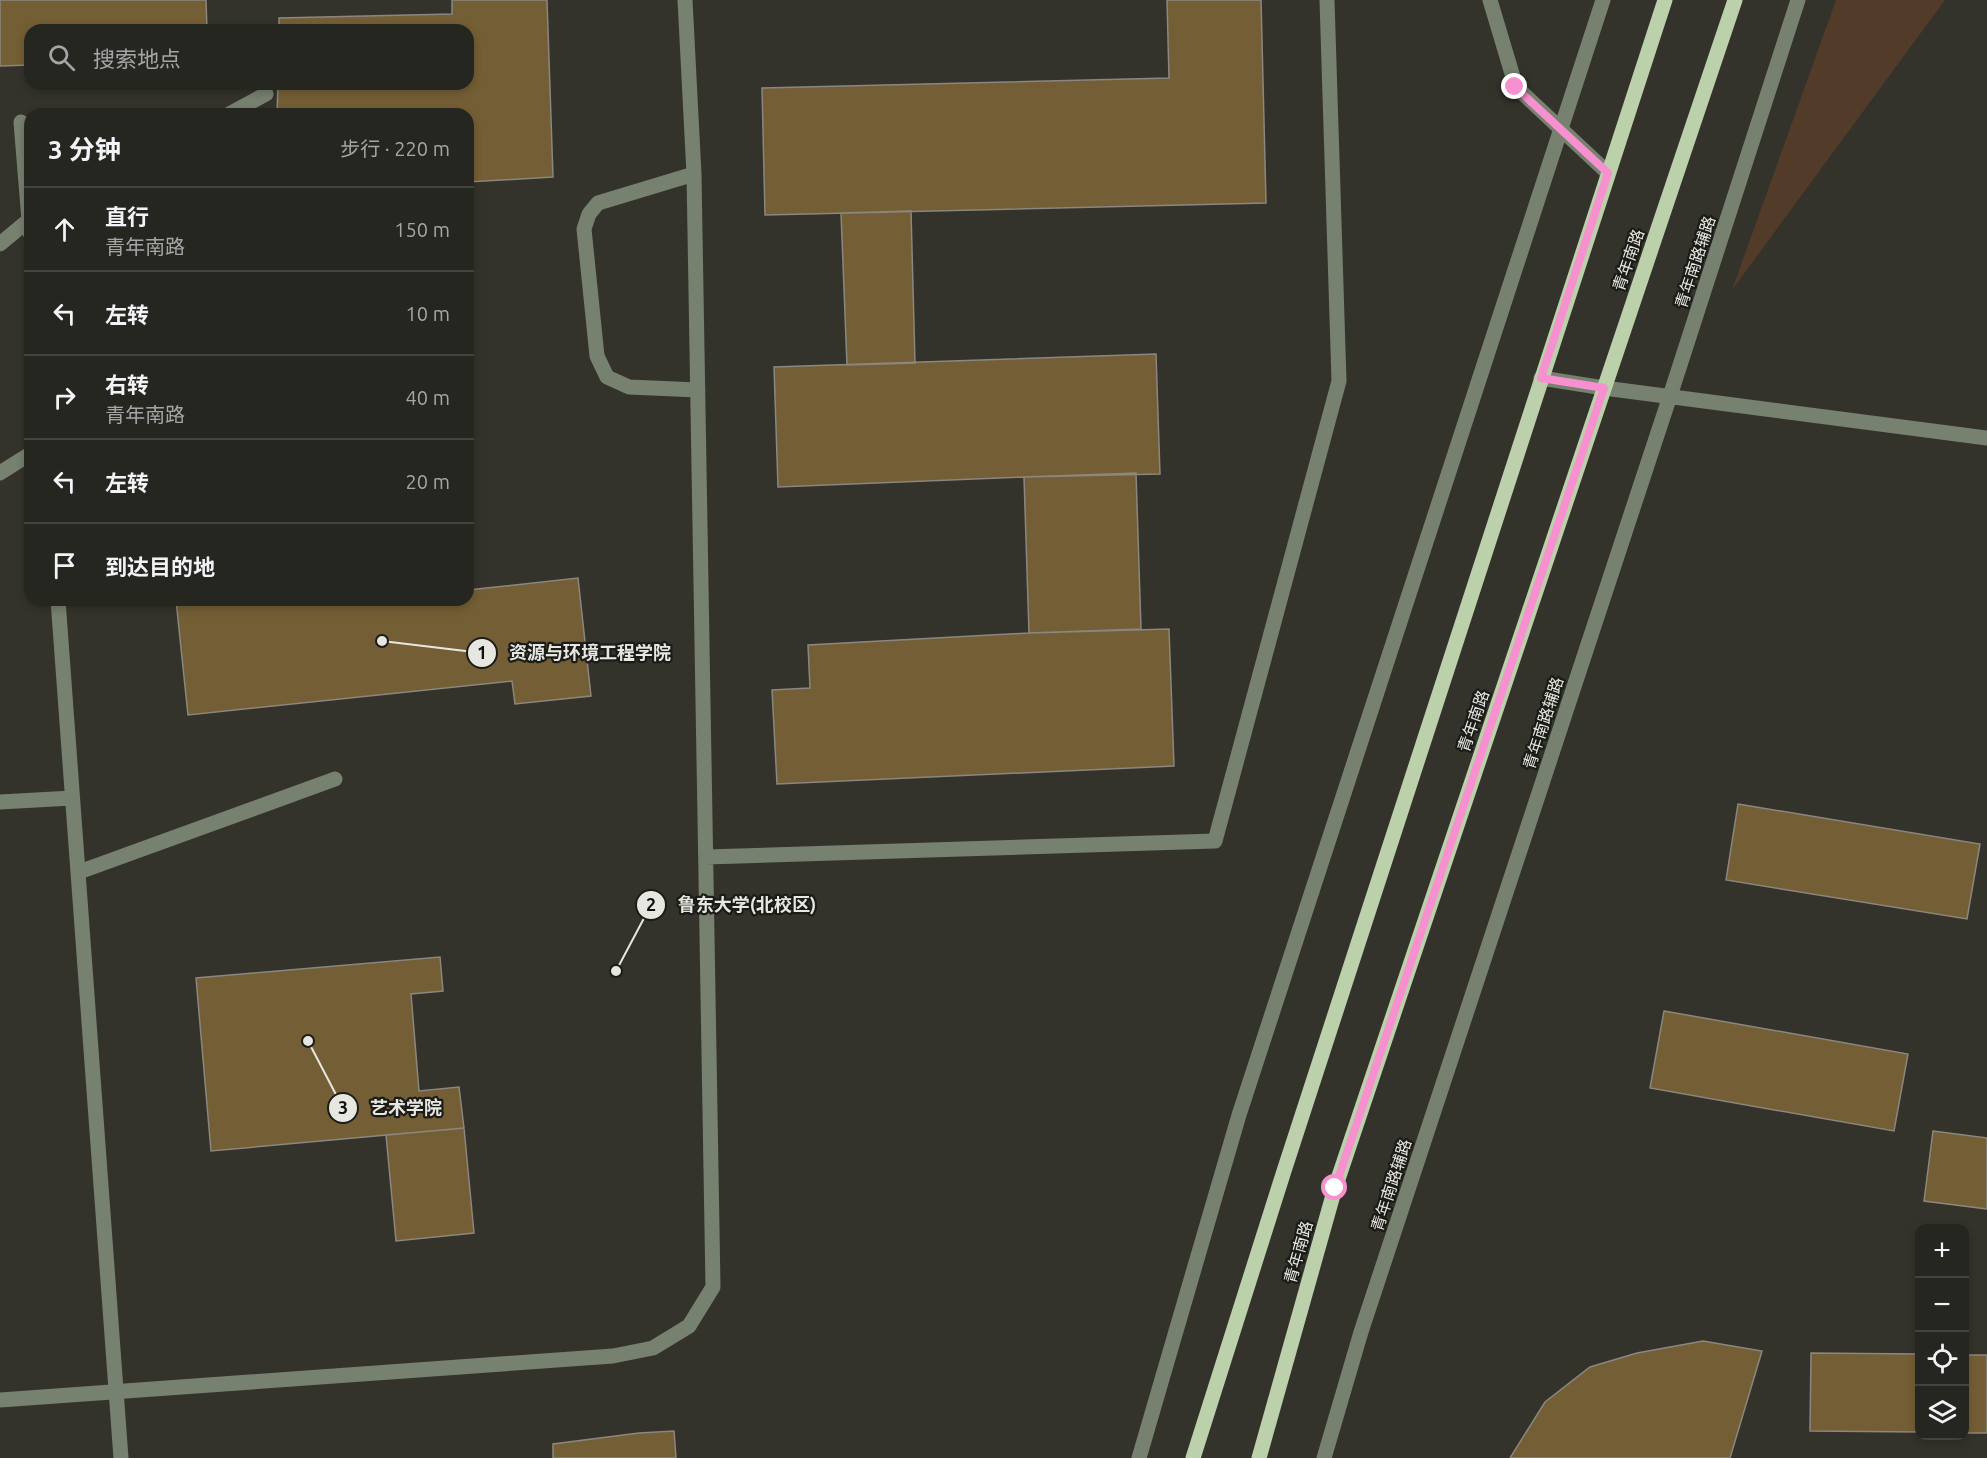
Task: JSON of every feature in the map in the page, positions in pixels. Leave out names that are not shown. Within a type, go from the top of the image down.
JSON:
[{"type":"main road","points":[[1193,1458],[1287,1159],[1665,0]]},
{"type":"main road","name":"青年南路","points":[[1259,1458],[1335,1188],[1735,0]]},
{"type":"street","points":[[0,1400],[613,1356],[653,1348],[689,1326],[713,1287],[694,174],[685,0]]},
{"type":"street","points":[[706,857],[1215,841],[1339,381],[1327,0]]},
{"type":"street","points":[[1490,0],[1515,87],[1608,173]]},
{"type":"street","points":[[1139,1458],[1239,1115],[1603,0]]},
{"type":"street","name":"青年南路辅路","points":[[1324,1458],[1361,1332],[1670,396],[1798,0]]},
{"type":"street","points":[[240,108],[266,94]]},
{"type":"street","points":[[21,122],[24,156]]},
{"type":"street","points":[[694,174],[598,204],[589,214],[584,229],[597,356],[607,377],[629,387],[698,390]]},
{"type":"street","points":[[0,244],[24,228]]},
{"type":"street","points":[[1541,378],[1987,438]]},
{"type":"street","points":[[0,473],[24,458]]},
{"type":"street","points":[[58,606],[122,1458]]},
{"type":"street","points":[[78,872],[335,779]]},
{"type":"street","points":[[0,802],[72,798]]},
{"type":"shaded area","points":[[1836,0],[1945,0],[1732,290]]},
{"type":"building","points":[[0,0],[206,0],[207,24],[24,24],[24,65],[0,66]]},
{"type":"building","points":[[452,0],[547,0],[553,177],[474,182],[474,108],[277,108],[278,90],[474,90],[474,24],[279,24],[279,18],[452,14]]},
{"type":"building","points":[[1167,0],[1261,0],[1266,203],[765,215],[762,88],[1169,78]]},
{"type":"building","points":[[911,211],[915,363],[847,365],[841,213]]},
{"type":"building","points":[[1156,354],[1160,474],[778,487],[774,367]]},
{"type":"building","points":[[1136,473],[1141,629],[1029,633],[1024,477]]},
{"type":"building","points":[[578,578],[591,696],[515,704],[512,681],[188,715],[177,606],[474,606],[474,589]]},
{"type":"building","points":[[1169,629],[1174,766],[777,784],[772,690],[810,688],[808,645],[1029,633]]},
{"type":"building","points":[[1738,804],[1980,844],[1967,919],[1726,880]]},
{"type":"building","points":[[440,957],[443,991],[411,994],[419,1091],[459,1087],[464,1128],[211,1151],[196,978]]},
{"type":"building","points":[[1664,1011],[1908,1054],[1894,1131],[1650,1088]]},
{"type":"building","points":[[464,1128],[474,1233],[396,1241],[386,1135]]},
{"type":"building","points":[[1933,1131],[1987,1138],[1987,1209],[1924,1201]]},
{"type":"building","points":[[1703,1341],[1762,1351],[1730,1458],[1510,1458],[1545,1402],[1590,1367],[1637,1353]]},
{"type":"building","points":[[1811,1353],[1915,1354],[1915,1432],[1810,1431]]},
{"type":"building","points":[[1969,1355],[1987,1355],[1987,1433],[1969,1433]]},
{"type":"building","points":[[674,1431],[676,1458],[553,1458],[553,1444]]},
{"type":"place","name":"资源与环境工程学院","points":[[382,641]]},
{"type":"place","name":"鲁东大学(北校区)","points":[[616,971]]},
{"type":"place","name":"艺术学院","points":[[308,1041]]},
{"type":"route","points":[[1335,1188],[1604,388],[1541,378],[1608,173],[1515,87]]}]
